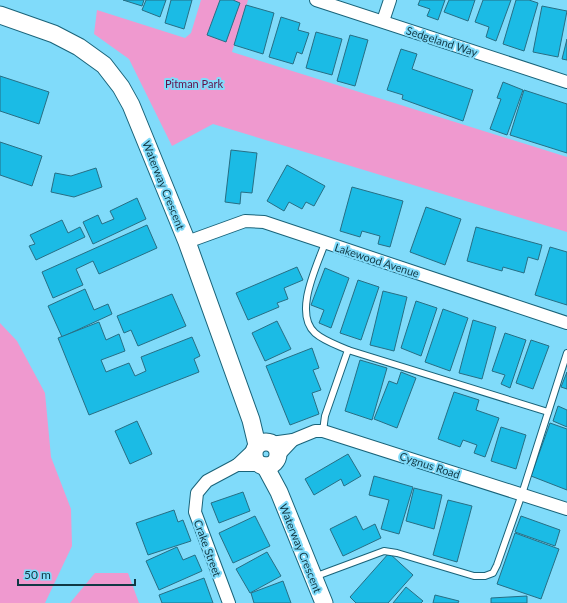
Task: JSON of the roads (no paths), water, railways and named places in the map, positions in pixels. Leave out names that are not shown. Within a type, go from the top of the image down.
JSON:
[{"type":"street","name":"Sedgeland Way","points":[[316,0],[567,82]]},
{"type":"street","points":[[383,21],[390,0]]},
{"type":"street","name":"Waterway Crescent","points":[[0,15],[54,34],[79,47],[104,65],[121,87],[131,105],[187,242],[251,420],[266,453],[279,492],[312,577],[324,603]]},
{"type":"street","name":"Lakewood Avenue","points":[[187,242],[245,221],[264,222],[567,322]]},
{"type":"street","points":[[266,453],[315,431],[323,431]]},
{"type":"street","name":"Cygnus Road","points":[[323,431],[567,509]]},
{"type":"street","name":"Crake Street","points":[[229,603],[195,512],[197,493],[207,481],[237,465],[266,453]]},
{"type":"lane","points":[[325,243],[306,299],[305,313],[308,325],[315,333],[327,341],[348,350],[548,412]]},
{"type":"lane","points":[[323,431],[325,416],[348,350]]},
{"type":"lane","points":[[312,577],[384,552],[397,553],[474,576],[485,576],[493,573],[522,494],[567,352]]},
{"type":"park label","name":"Pitman Park","points":[[194,83]]}]
